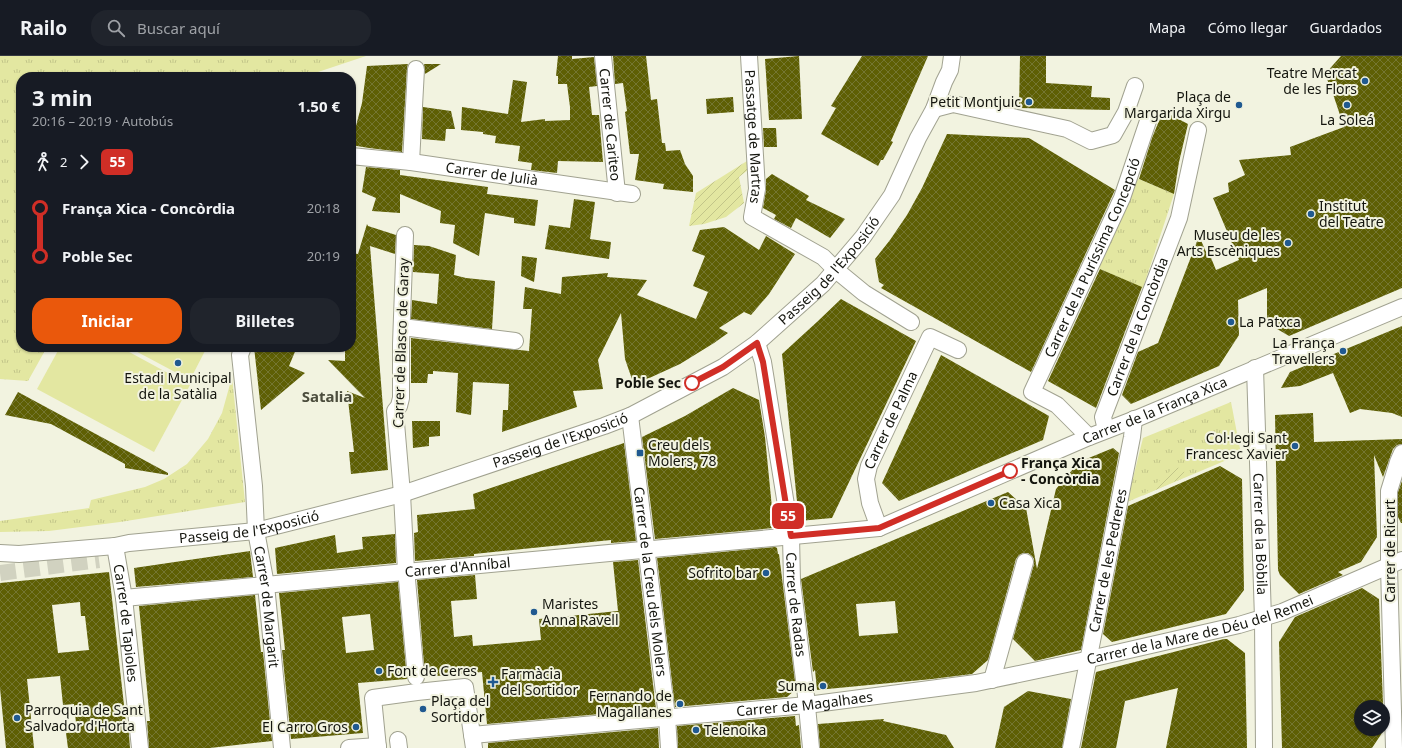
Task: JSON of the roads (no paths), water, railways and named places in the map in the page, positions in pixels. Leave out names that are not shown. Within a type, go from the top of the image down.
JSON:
[{"type":"street","name":"Carrer de Cariteo","points":[[603,56],[625,194]]},
{"type":"street","name":"Passatge de Martras","points":[[749,56],[757,189],[752,217],[823,256],[836,270]]},
{"type":"street","name":"Passeig de l'Exposició","points":[[0,554],[107,551],[129,543],[256,531],[402,494],[596,429],[630,416],[723,367],[757,343],[824,284],[863,237],[892,195],[918,138],[934,108],[950,70],[952,56]]},
{"type":"street","points":[[411,162],[416,69]]},
{"type":"street","points":[[934,108],[953,104],[1067,130],[1091,141],[1113,135],[1126,112],[1135,86]]},
{"type":"street","name":"Carrer de la Puríssima Concepció","points":[[1089,437],[1057,405],[1032,392],[1122,198],[1148,121]]},
{"type":"street","name":"Carrer de la Concòrdia","points":[[1106,430],[1103,417],[1179,218],[1198,130]]},
{"type":"street","name":"Carrer de Julià","points":[[356,156],[411,162],[625,194]]},
{"type":"street","name":"Carrer de Blasco de Garay","points":[[406,235],[401,398],[399,406],[395,411],[416,684]]},
{"type":"street","points":[[836,270],[864,293],[912,322]]},
{"type":"street","name":"Carrer de la França Xica","points":[[791,536],[879,528],[1089,437],[1402,307]]},
{"type":"street","points":[[402,327],[515,341]]},
{"type":"street","name":"Carrer de Palma","points":[[879,528],[870,503],[866,479],[869,466],[930,338],[958,350]]},
{"type":"street","name":"Carrer de Radas","points":[[757,343],[763,362],[791,536],[792,582],[811,748]]},
{"type":"street","name":"Carrer de Margarit","points":[[241,352],[240,355],[254,486],[256,531],[266,585],[282,748]]},
{"type":"street","name":"Carrer de la Bòbila","points":[[1255,368],[1263,619],[1264,748]]},
{"type":"street","name":"Carrer de la Creu dels Molers","points":[[630,416],[667,717],[669,748]]},
{"type":"street","name":"Carrer de les Pedreres","points":[[1071,748],[1132,437],[1134,419]]},
{"type":"street","name":"Carrer de Ricart","points":[[1394,748],[1395,564],[1389,491],[1402,452]]},
{"type":"street","name":"Carrer d'Anníbal","points":[[124,598],[266,585],[407,575],[647,549],[791,536]]},
{"type":"street","name":"Carrer de Tapioles","points":[[107,551],[124,598],[140,748]]},
{"type":"street","points":[[992,680],[1025,562]]},
{"type":"street","name":"Carrer de la Mare de Déu del Remei","points":[[992,680],[1263,619],[1395,564]]},
{"type":"street","name":"Carrer de Magalhaes","points":[[473,742],[667,717],[807,705],[992,680]]},
{"type":"street","points":[[349,748],[378,747],[373,698],[416,684],[465,687],[473,742]]},
{"type":"tunnel","points":[[0,573],[99,560]]},
{"type":"place","name":"Teatre Mercat de les Flors","points":[[1365,81]]},
{"type":"place","name":"Petit Montjuic","points":[[1029,102]]},
{"type":"place","name":"Plaça de Margarida Xirgu","points":[[1239,105]]},
{"type":"place","name":"La Soleá","points":[[1347,105]]},
{"type":"place","name":"Institut del Teatre","points":[[1311,214]]},
{"type":"place","name":"Museu de les Arts Escèniques","points":[[1288,243]]},
{"type":"place","name":"La Patxca","points":[[1231,322]]},
{"type":"place","name":"La França Travellers","points":[[1343,351]]},
{"type":"place","name":"Estadi Municipal de la Satàlia","points":[[178,363]]},
{"type":"place","name":"Poble Sec","points":[[692,383]]},
{"type":"place","name":"Col·legi Sant Francesc Xavier","points":[[1295,446]]},
{"type":"place","name":"Creu dels Molers, 78","points":[[640,453]]},
{"type":"place","name":"França Xica - Concòrdia","points":[[1010,471]]},
{"type":"place","name":"Casa Xica","points":[[991,503]]},
{"type":"place","name":"Sofrito bar","points":[[766,573]]},
{"type":"place","name":"Maristes Anna Ravell","points":[[534,612]]},
{"type":"place","name":"Font de Ceres","points":[[379,671]]},
{"type":"place","name":"Farmàcia del Sortidor","points":[[493,682]]},
{"type":"place","name":"Suma","points":[[823,686]]},
{"type":"place","name":"Fernando de Magallanes","points":[[680,704]]},
{"type":"place","name":"Plaça del Sortidor","points":[[423,709]]},
{"type":"place","name":"Parroquia de Sant Salvador d'Horta","points":[[17,718]]},
{"type":"place","name":"El Carro Gros","points":[[356,727]]},
{"type":"place","name":"Telenoika","points":[[696,730]]},
{"type":"district","name":"Satalia","points":[[327,397]]}]
